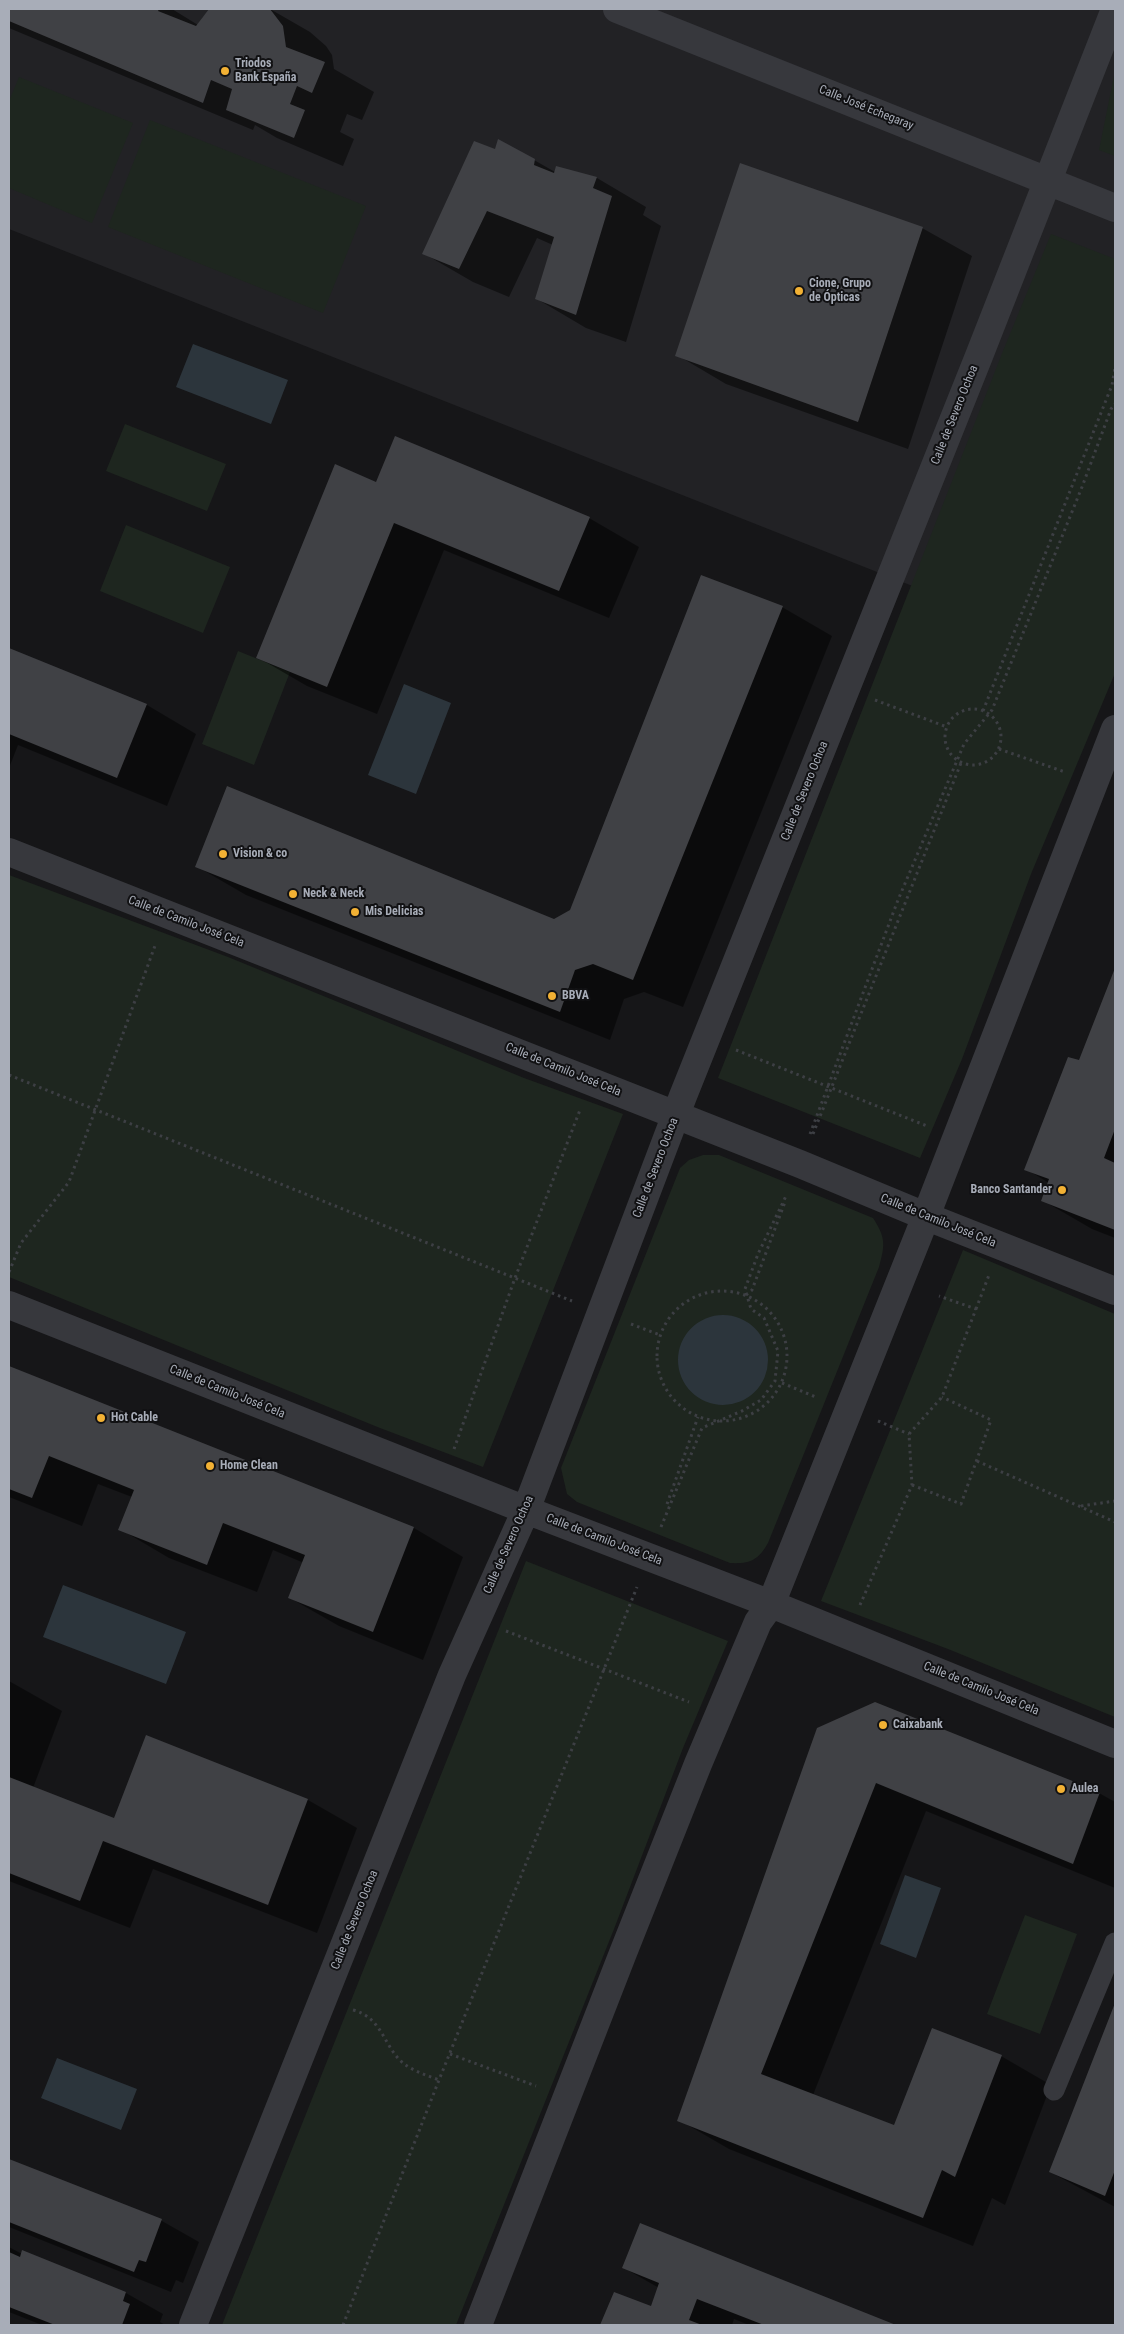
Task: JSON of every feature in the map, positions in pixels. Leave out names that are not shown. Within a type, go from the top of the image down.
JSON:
[{"type":"street","name":"Calle José Echegaray","points":[[617,9],[1115,208]]},
{"type":"street","name":"Calle de Severo Ochoa","points":[[193,2325],[452,1675],[526,1510],[676,1115],[1115,9]]},
{"type":"street","points":[[483,2324],[566,2097],[758,1622],[771,1604],[956,1138],[1115,729]]},
{"type":"street","name":"Calle de Camilo José Cela","points":[[9,852],[591,1081],[1115,1291]]},
{"type":"street","name":"Calle de Camilo José Cela","points":[[9,1305],[444,1478],[771,1604],[1115,1744]]},
{"type":"lane","points":[[1054,2090],[1115,1943]]},
{"type":"path","points":[[983,711],[1112,385],[1115,368]]},
{"type":"path","points":[[746,1295],[752,1290],[964,744],[989,714],[1082,487],[1111,408],[1115,404]]},
{"type":"path","points":[[846,689],[947,727]]},
{"type":"path","points":[[969,709],[989,714],[996,719],[1002,733],[999,748],[990,760],[976,765],[959,761],[951,754],[945,741],[947,727],[955,715],[969,709]]},
{"type":"path","points":[[999,748],[1094,782]]},
{"type":"path","points":[[830,1087],[898,900],[959,761]]},
{"type":"path","points":[[9,1273],[22,1243],[69,1182],[167,914]]},
{"type":"path","points":[[707,1038],[956,1138]]},
{"type":"path","points":[[9,1075],[660,1335]]},
{"type":"path","points":[[444,1478],[514,1278],[591,1081]]},
{"type":"path","points":[[343,2325],[438,2080],[694,1443],[702,1428],[742,1411],[761,1400],[775,1381],[778,1351],[764,1318],[751,1309],[744,1290],[758,1254],[800,1164]]},
{"type":"path","points":[[847,1635],[912,1485],[909,1434],[942,1397],[990,1271]]},
{"type":"path","points":[[720,1290],[746,1295],[768,1309],[783,1332],[787,1357],[782,1383],[768,1404],[747,1417],[723,1422],[698,1417],[677,1404],[662,1384],[657,1360],[660,1335],[674,1312],[694,1297],[720,1290]]},
{"type":"path","points":[[939,1296],[976,1309]]},
{"type":"path","points":[[912,1485],[961,1504],[991,1420],[942,1397]]},
{"type":"path","points":[[648,1558],[698,1417]]},
{"type":"path","points":[[977,1461],[1115,1522]]},
{"type":"path","points":[[1081,1506],[1115,1501]]},
{"type":"path","points":[[477,1619],[720,1714]]},
{"type":"path","points":[[323,2000],[358,2011],[369,2018],[382,2031],[390,2048],[403,2063],[415,2071],[438,2080]]},
{"type":"path","points":[[450,2054],[566,2097]]},
{"type":"shaded area","points":[[9,9],[1115,9],[1115,666],[9,229]]},
{"type":"shaded area","points":[[1115,71],[1115,156],[1099,150]]},
{"type":"shaded area","points":[[19,77],[133,123],[92,223],[9,188],[9,101]]},
{"type":"shaded area","points":[[150,120],[366,206],[323,313],[108,227]]},
{"type":"shaded area","points":[[1051,234],[1115,259],[1115,673],[1031,874],[962,1059],[920,1158],[718,1078],[1003,351]]},
{"type":"shaded area","points":[[193,344],[288,380],[271,424],[176,387]]},
{"type":"shaded area","points":[[125,424],[226,464],[207,511],[106,471]]},
{"type":"shaded area","points":[[126,525],[230,567],[203,633],[100,591]]},
{"type":"shaded area","points":[[238,651],[290,672],[254,765],[202,744]]},
{"type":"shaded area","points":[[404,684],[451,703],[416,794],[368,775]]},
{"type":"shaded area","points":[[9,875],[228,957],[524,1078],[623,1114],[483,1467],[380,1428],[9,1277]]},
{"type":"shaded area","points":[[703,1155],[719,1155],[873,1218],[883,1242],[879,1267],[768,1543],[757,1558],[743,1563],[730,1563],[577,1502],[567,1494],[561,1468],[680,1168],[689,1160]]},
{"type":"shaded area","points":[[963,1250],[1115,1314],[1115,1717],[948,1649],[821,1601]]},
{"type":"shaded area","points":[[723,1315],[740,1318],[755,1328],[765,1343],[768,1360],[765,1377],[755,1392],[740,1402],[723,1405],[706,1402],[691,1392],[681,1377],[678,1360],[681,1343],[691,1328],[706,1318]]},
{"type":"shaded area","points":[[526,1561],[728,1641],[683,1748],[614,1929],[456,2325],[222,2325]]},
{"type":"shaded area","points":[[63,1585],[186,1632],[166,1684],[43,1637]]},
{"type":"shaded area","points":[[905,1875],[941,1888],[916,1958],[880,1944]]},
{"type":"shaded area","points":[[1025,1915],[1077,1934],[1040,2034],[987,2014]]},
{"type":"shaded area","points":[[57,2058],[137,2089],[121,2130],[41,2098]]},
{"type":"building","name":"Triodos Bank España","points":[[9,9],[159,9],[158,11],[196,26],[209,9],[270,9],[283,26],[286,47],[325,62],[312,93],[297,86],[290,104],[305,110],[294,138],[226,110],[232,89],[211,80],[203,103],[9,21]]},
{"type":"building","points":[[498,139],[535,159],[534,165],[554,173],[556,166],[597,177],[593,188],[612,196],[576,315],[535,299],[554,237],[487,211],[459,269],[422,254],[474,141],[495,149]]},
{"type":"building","name":"Cione, Grupo de Ópticas","points":[[740,163],[923,227],[858,422],[675,356]]},
{"type":"building","points":[[395,436],[590,517],[559,591],[394,523],[327,687],[256,658],[335,464],[376,482]]},
{"type":"building","points":[[701,575],[783,606],[633,980],[593,964],[575,970],[560,1012],[195,867],[227,786],[554,919],[570,910]]},
{"type":"building","points":[[9,648],[147,704],[117,778],[9,734]]},
{"type":"building","points":[[1115,968],[1115,1129],[1104,1158],[1115,1163],[1115,1230],[1041,1201],[1049,1179],[1024,1170],[1068,1057],[1079,1060]]},
{"type":"building","points":[[9,1366],[414,1527],[373,1632],[288,1598],[305,1555],[223,1523],[207,1565],[118,1530],[134,1490],[49,1456],[32,1498],[9,1489]]},
{"type":"building","points":[[875,1702],[1100,1792],[1073,1864],[876,1783],[761,2074],[894,2125],[932,2028],[1002,2055],[955,2177],[942,2170],[923,2218],[677,2121],[817,1728]]},
{"type":"building","points":[[146,1735],[308,1799],[268,1905],[103,1841],[80,1901],[9,1873],[9,1777],[114,1818]]},
{"type":"building","points":[[1115,2003],[1115,2170],[1105,2196],[1049,2172]]},
{"type":"building","points":[[9,2159],[162,2219],[146,2262],[139,2260],[134,2272],[9,2222]]},
{"type":"building","points":[[640,2223],[896,2325],[764,2325],[697,2299],[689,2320],[702,2325],[600,2325],[614,2292],[651,2306],[659,2283],[622,2268]]},
{"type":"building","points":[[22,2250],[126,2292],[123,2301],[130,2304],[122,2325],[55,2325],[9,2307],[9,2252],[20,2257]]},
{"type":"place","name":"Triodos Bank España","points":[[225,71]]},
{"type":"place","name":"Cione, Grupo de Ópticas","points":[[799,291]]},
{"type":"place","name":"Vision & co","points":[[223,854]]},
{"type":"place","name":"Neck & Neck","points":[[293,894]]},
{"type":"place","name":"Mis Delicias","points":[[355,912]]},
{"type":"place","name":"BBVA","points":[[552,996]]},
{"type":"place","name":"Banco Santander","points":[[1062,1190]]},
{"type":"place","name":"Hot Cable","points":[[101,1418]]},
{"type":"place","name":"Home Clean","points":[[210,1466]]},
{"type":"place","name":"Caixabank","points":[[883,1725]]},
{"type":"place","name":"Aulea","points":[[1061,1789]]}]
